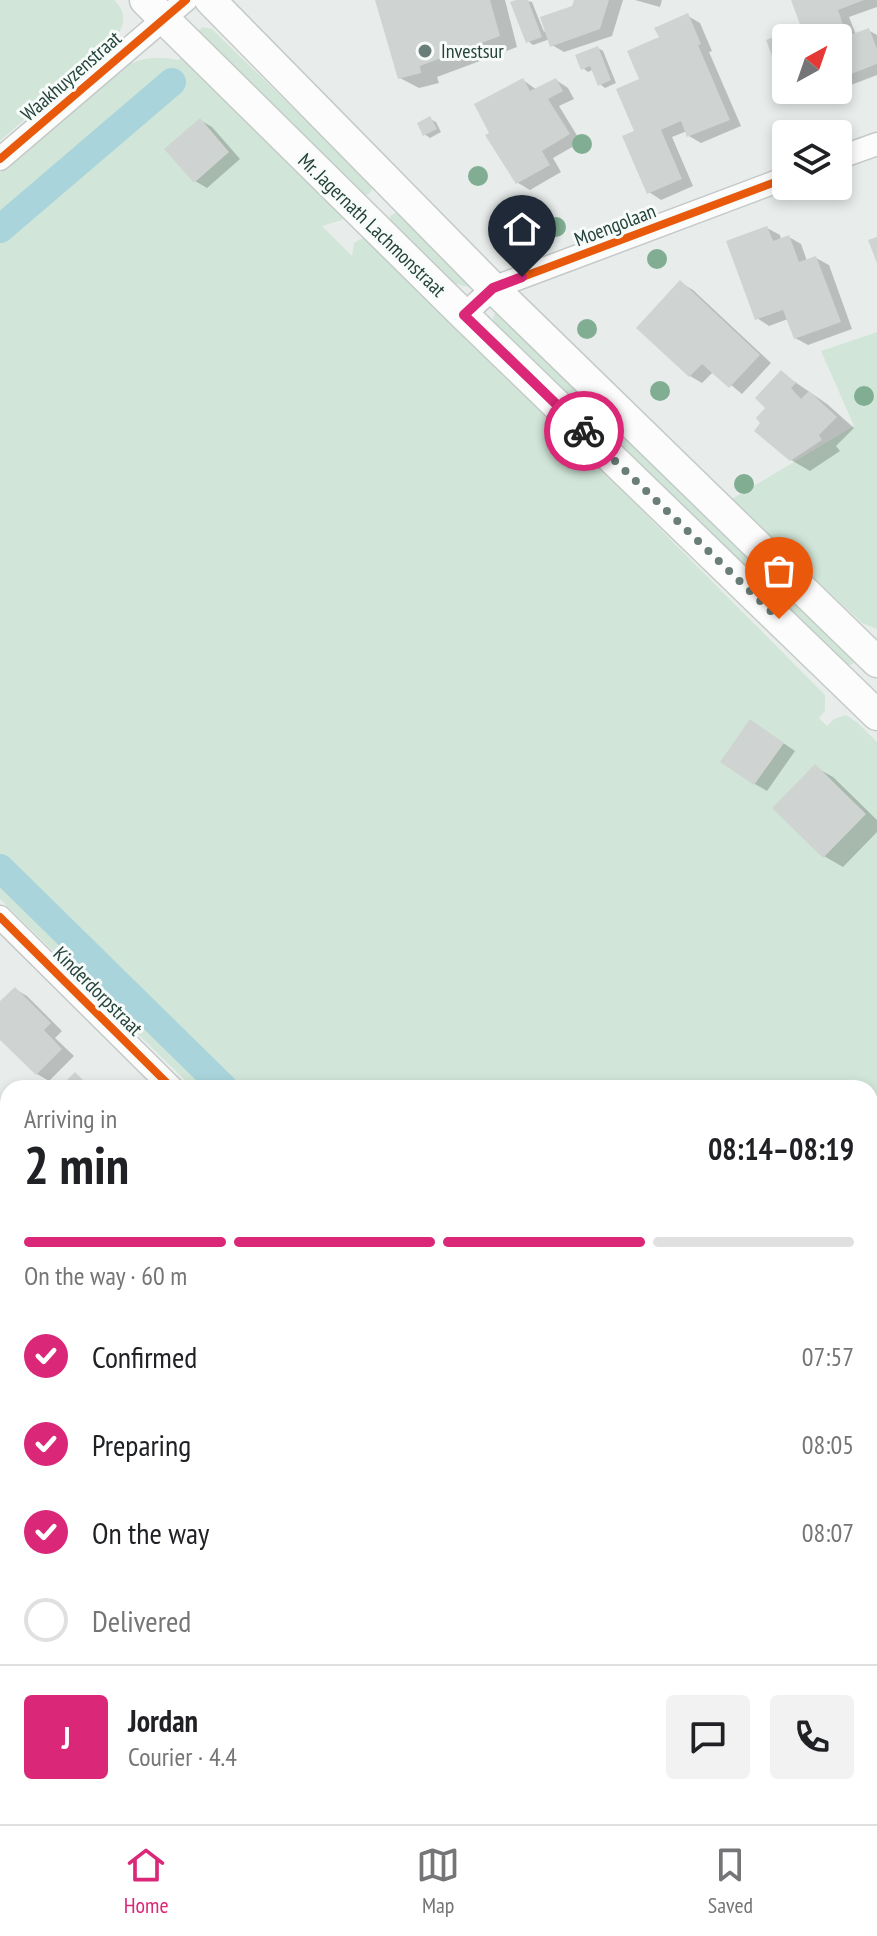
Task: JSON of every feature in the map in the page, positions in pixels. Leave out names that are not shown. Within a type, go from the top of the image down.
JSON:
[{"type":"main road","name":"Mr. Jagernath Lachmonstraat","points":[[210,0],[493,288],[876,658]]},
{"type":"main road","name":"Mr. Jagernath Lachmonstraat","points":[[165,6],[464,315],[877,715]]},
{"type":"street","name":"Waakhuyzenstraat","points":[[0,159],[165,6]]},
{"type":"street","points":[[852,153],[877,144]]},
{"type":"street","name":"Moengolaan","points":[[464,315],[493,288],[772,183]]},
{"type":"street","points":[[847,685],[876,658]]},
{"type":"street","name":"Kinderdorpstraat","points":[[2,923],[164,1080]]},
{"type":"green space","points":[[0,0],[114,0],[122,11],[123,22],[110,45],[0,141]]},
{"type":"green space","points":[[202,27],[212,29],[371,184],[373,188],[369,194],[365,196],[360,192],[201,36],[199,31]]},
{"type":"green space","points":[[183,56],[343,210],[342,220],[322,226],[352,256],[354,243],[368,235],[825,695],[825,711],[819,718],[827,726],[834,719],[846,715],[877,742],[877,1080],[185,1080],[0,899],[0,173],[123,68],[156,58],[178,60]]},
{"type":"green space","points":[[395,213],[402,215],[469,284],[468,287],[453,283],[391,222],[390,216]]},
{"type":"green space","points":[[499,312],[856,661],[846,664],[787,610],[496,326],[494,314]]},
{"type":"green space","points":[[877,332],[877,629],[862,623],[730,500],[854,426],[821,351]]},
{"type":"building","name":"Investsur","points":[[375,0],[490,0],[500,36],[420,66],[421,73],[398,79]]},
{"type":"building","points":[[528,0],[542,37],[526,43],[510,2]]},
{"type":"building","points":[[574,0],[609,0],[600,29],[550,47],[540,17],[572,6]]},
{"type":"building","points":[[791,0],[864,0],[838,10],[843,24],[800,24]]},
{"type":"building","points":[[688,13],[730,120],[687,137],[681,121],[661,130],[682,179],[647,194],[622,136],[634,131],[616,89],[639,79],[627,51],[659,37],[654,28]]},
{"type":"building","points":[[869,28],[877,49],[877,64],[852,74],[852,34]]},
{"type":"building","points":[[772,38],[772,56],[766,40]]},
{"type":"building","points":[[598,46],[611,80],[598,86],[590,66],[581,70],[575,55]]},
{"type":"building","points":[[523,78],[530,91],[556,78],[563,91],[548,99],[570,134],[542,151],[550,165],[516,184],[485,135],[489,133],[474,104]]},
{"type":"building","points":[[430,116],[437,129],[423,136],[417,123]]},
{"type":"building","points":[[200,118],[229,152],[194,183],[164,149]]},
{"type":"building","points":[[767,226],[773,241],[789,235],[799,262],[816,256],[841,322],[794,339],[783,310],[755,320],[726,241]]},
{"type":"building","points":[[877,237],[877,263],[868,240]]},
{"type":"building","points":[[680,280],[760,355],[729,388],[702,364],[689,377],[636,328]]},
{"type":"building","points":[[781,370],[796,383],[791,388],[801,399],[809,391],[837,417],[819,435],[822,440],[790,461],[754,431],[760,423],[756,418],[765,408],[755,398]]},
{"type":"building","points":[[750,719],[784,743],[754,785],[720,762]]},
{"type":"building","points":[[815,764],[866,814],[823,858],[772,808]]},
{"type":"building","points":[[15,987],[51,1023],[44,1030],[62,1049],[36,1075],[0,1040],[0,1001]]},
{"type":"building","points":[[75,1072],[83,1080],[67,1080]]},
{"type":"waterway","points":[[0,229],[172,82]]},
{"type":"waterway","points":[[0,868],[216,1080]]},
{"type":"cycle path","points":[[0,159],[186,0]]},
{"type":"cycle path","points":[[464,315],[493,288],[772,183]]},
{"type":"cycle path","points":[[0,917],[164,1080]]},
{"type":"way so far","points":[[584,431],[779,619]]},
{"type":"place","name":"Investsur","points":[[425,51]]},
{"type":"route","points":[[522,277],[493,288],[464,315],[584,431]]}]
